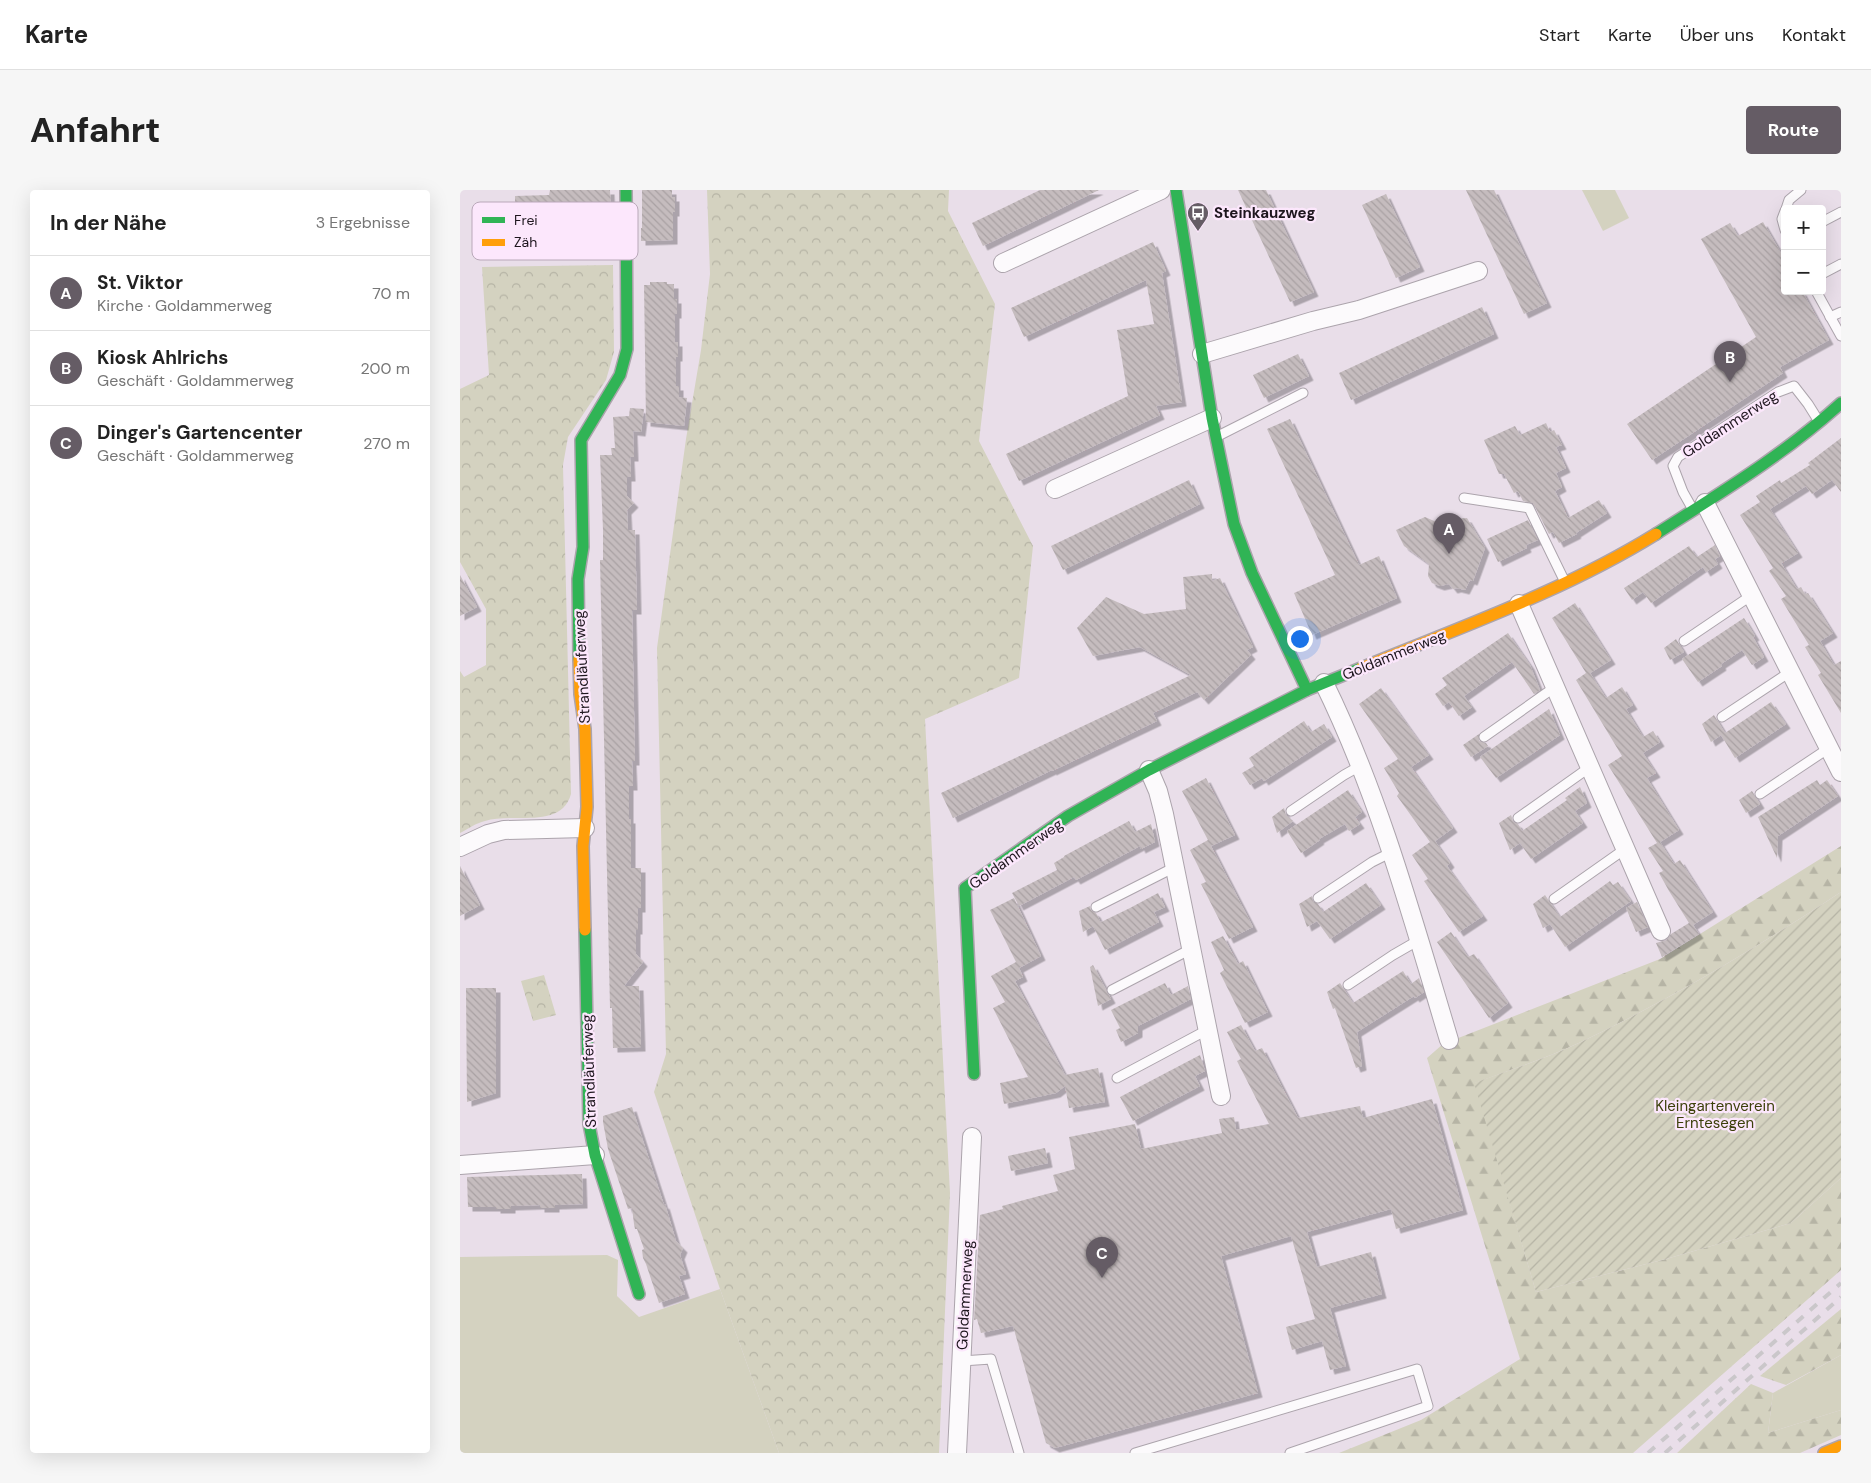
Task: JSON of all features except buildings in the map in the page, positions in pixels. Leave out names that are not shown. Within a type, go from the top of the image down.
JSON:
[{"type":"street","points":[[1003,263],[1161,190]]},
{"type":"street","points":[[1176,190],[1212,418],[1234,524],[1252,573],[1307,690]]},
{"type":"street","name":"Strandläuferweg","points":[[626,260],[627,349],[620,375],[581,440],[583,547],[578,579],[580,694],[585,729],[587,806],[583,846],[589,1124],[595,1155],[640,1294]]},
{"type":"street","points":[[1202,354],[1313,321],[1359,310],[1478,271]]},
{"type":"street","name":"Goldammerweg","points":[[974,1074],[965,888],[1068,816],[1149,770],[1307,690],[1519,604],[1613,560],[1769,461],[1819,423],[1841,403]]},
{"type":"street","points":[[1055,489],[1212,418]]},
{"type":"street","name":"Goldammerweg","points":[[1699,506],[1752,595],[1841,772]]},
{"type":"street","points":[[1519,604],[1661,931]]},
{"type":"street","name":"Goldammerweg","points":[[1324,683],[1350,739],[1360,766],[1419,940],[1449,1040]]},
{"type":"street","points":[[1149,770],[1158,791],[1164,814],[1221,1096]]},
{"type":"street","points":[[460,847],[488,834],[504,830],[585,828]]},
{"type":"street","name":"Goldammerweg","points":[[957,1453],[972,1137]]},
{"type":"street","points":[[460,1165],[595,1155]]},
{"type":"street","points":[[1824,1453],[1841,1446]]},
{"type":"lane","points":[[1786,205],[1788,200],[1801,190]]},
{"type":"lane","points":[[1826,220],[1841,212]]},
{"type":"lane","points":[[1826,272],[1841,264]]},
{"type":"lane","points":[[1818,295],[1841,336]]},
{"type":"lane","points":[[1830,316],[1841,312]]},
{"type":"lane","name":"Goldammerweg","points":[[1699,506],[1683,492],[1673,466],[1678,457],[1778,392],[1794,386],[1808,404],[1819,423]]},
{"type":"lane","points":[[1216,437],[1303,393]]},
{"type":"lane","points":[[1464,498],[1529,508],[1566,582]]},
{"type":"lane","points":[[1684,641],[1752,595]]},
{"type":"lane","points":[[1722,717],[1790,672]]},
{"type":"lane","points":[[1484,737],[1555,687]]},
{"type":"lane","points":[[1760,794],[1829,748]]},
{"type":"lane","points":[[1291,811],[1360,766]]},
{"type":"lane","points":[[1518,818],[1590,767]]},
{"type":"lane","points":[[1554,899],[1625,849]]},
{"type":"lane","points":[[1318,898],[1372,862],[1390,853]]},
{"type":"lane","points":[[1096,907],[1175,867]]},
{"type":"lane","points":[[1348,986],[1393,955],[1419,940]]},
{"type":"lane","points":[[1112,990],[1191,949]]},
{"type":"lane","points":[[1117,1078],[1207,1030]]},
{"type":"lane","points":[[962,1361],[991,1359],[1019,1453]]},
{"type":"lane","points":[[1135,1453],[1417,1369],[1428,1406],[1290,1453]]},
{"type":"green space","points":[[707,190],[949,190],[948,211],[995,304],[979,441],[1033,546],[1019,678],[925,719],[950,1193],[939,1453],[779,1453],[720,1289],[654,1092],[666,1054],[657,648],[686,439],[701,350],[710,274]]},
{"type":"green space","points":[[1582,190],[1615,190],[1629,218],[1603,231]]},
{"type":"green space","points":[[613,265],[614,352],[606,380],[568,437],[563,465],[571,794],[566,805],[557,812],[547,816],[485,821],[460,833],[460,671],[464,677],[486,665],[486,609],[460,562],[460,389],[489,375],[482,267]]},
{"type":"green space","points":[[1841,846],[1841,892],[1714,972],[1648,1008],[1581,1042],[1475,1083],[1536,1292],[1666,1259],[1791,1223],[1841,1178],[1841,1270],[1633,1453],[1339,1453],[1421,1420],[1520,1359],[1427,1058],[1443,1044],[1660,959]]},
{"type":"green space","name":"Kleingartenverein Erntesegen","points":[[1841,892],[1841,1178],[1791,1223],[1666,1259],[1536,1292],[1474,1083],[1568,1048],[1648,1008],[1778,933]]},
{"type":"green space","points":[[544,975],[556,1015],[533,1021],[521,981]]},
{"type":"green space","points":[[607,1255],[618,1260],[617,1296],[639,1317],[720,1289],[779,1453],[460,1453],[460,1257]]},
{"type":"green space","points":[[1841,1309],[1841,1355],[1786,1385],[1760,1376]]},
{"type":"green space","points":[[1841,1355],[1841,1410],[1768,1433],[1773,1393]]},
{"type":"green space","points":[[1751,1384],[1773,1393],[1768,1433],[1841,1410],[1841,1435],[1800,1453],[1677,1453]]},
{"type":"railway","points":[[1648,1453],[1841,1283]]},
{"type":"railway","points":[[1665,1453],[1841,1297]]},
{"type":"traffic: fast","points":[[626,190],[626,202]]},
{"type":"traffic: fast","points":[[1176,190],[1212,418],[1234,524],[1252,573],[1307,690]]},
{"type":"traffic: fast","points":[[579,659],[578,579],[583,547],[581,440],[620,375],[627,349],[626,260]]},
{"type":"traffic: fast","points":[[1656,534],[1775,456],[1820,422],[1841,403]]},
{"type":"traffic: fast","points":[[974,1074],[965,888],[1068,816],[1149,770],[1307,690],[1361,668]]},
{"type":"traffic: fast","points":[[585,930],[589,1124],[595,1155],[639,1294]]},
{"type":"traffic: slow","points":[[1361,668],[1549,591],[1656,534]]},
{"type":"traffic: slow","points":[[579,659],[580,694],[585,729],[587,807],[583,846],[585,930]]},
{"type":"traffic: slow","points":[[1824,1453],[1841,1446]]},
{"type":"place","name":"Steinkauzweg","points":[[1198,232]]},
{"type":"place","name":"Kiosk Ahlrichs","points":[[1730,382]]},
{"type":"place","name":"St. Viktor","points":[[1449,554]]},
{"type":"place","name":"Dinger's Gartencenter","points":[[1102,1278]]}]
